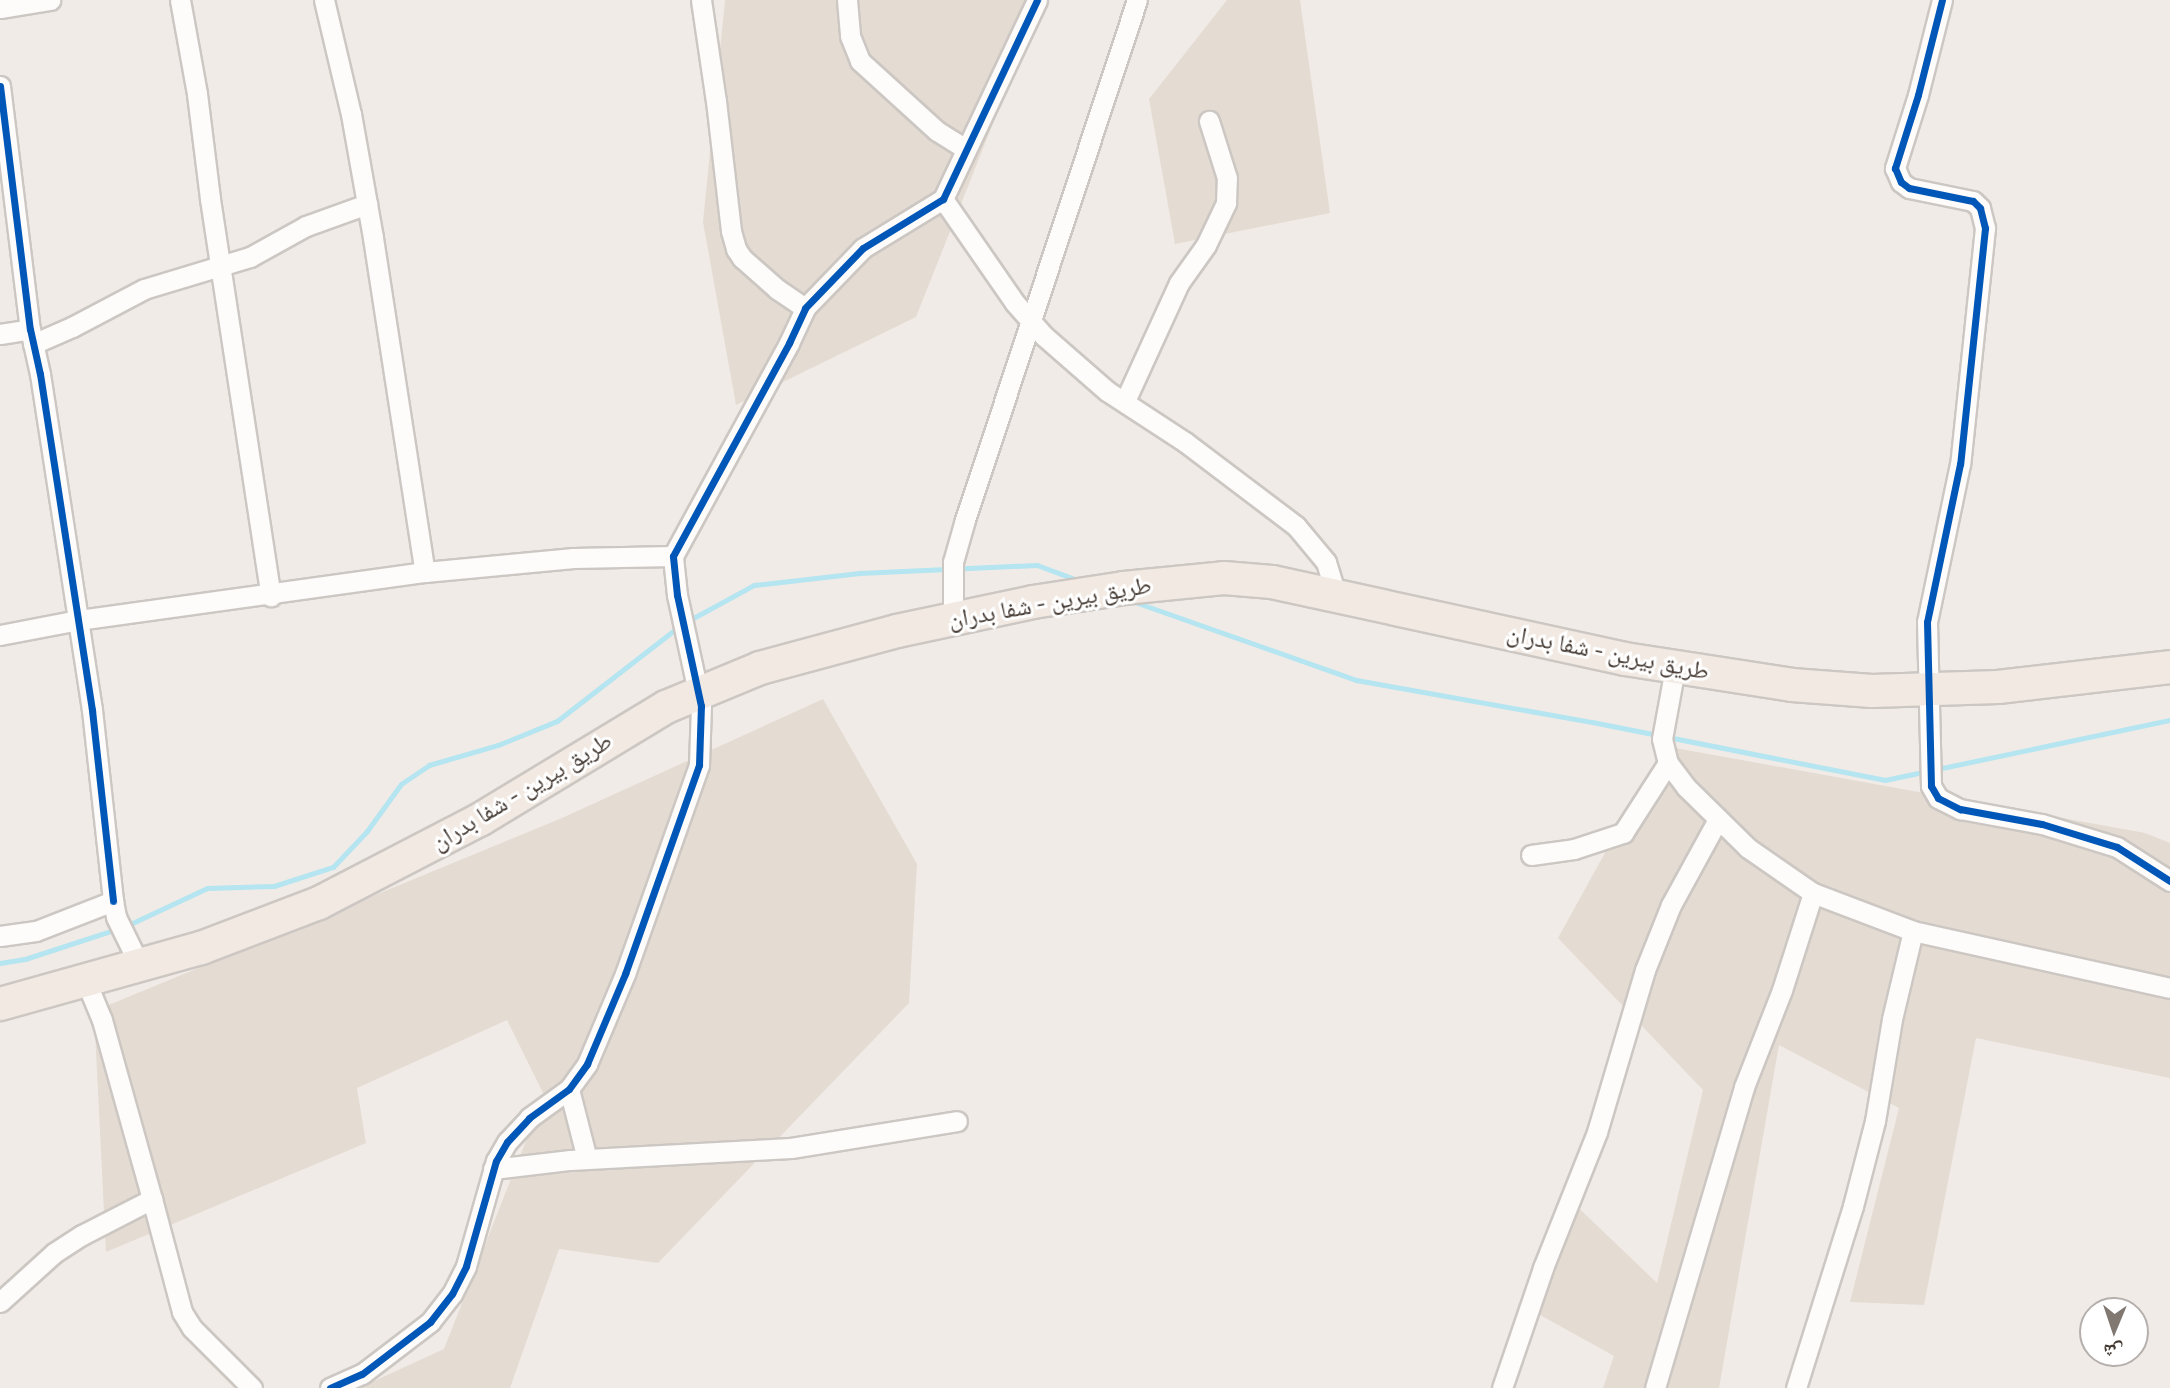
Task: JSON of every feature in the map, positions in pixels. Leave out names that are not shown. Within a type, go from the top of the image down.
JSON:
[{"type":"main road","name":"طريق بيرين - شفا بدران","points":[[0,1004],[201,948],[266,925],[359,884],[481,819],[629,728],[698,693],[805,654],[1033,602],[1179,580],[1224,578],[1272,582],[1675,668],[1792,685],[1872,691],[2011,686],[2170,667]]},
{"type":"street","points":[[0,8],[50,0]]},
{"type":"street","points":[[180,0],[197,94],[271,596]]},
{"type":"street","points":[[324,0],[351,114],[367,204],[425,572]]},
{"type":"street","points":[[701,0],[731,231],[736,249],[742,258],[777,289],[805,307]]},
{"type":"street","points":[[847,0],[850,36],[860,61],[937,131],[966,149]]},
{"type":"street","points":[[330,1388],[362,1374],[397,1350],[430,1322],[452,1294],[475,1239],[493,1169],[519,1127],[569,1089],[587,1064],[606,1024],[699,765],[703,728],[677,594],[673,556],[771,377],[805,307],[863,248],[943,199],[1037,0]]},
{"type":"street","points":[[953,620],[953,562],[1138,0]]},
{"type":"street","points":[[1942,0],[1918,95],[1895,167],[1901,182],[1909,188],[1973,201],[1980,208],[1985,228],[1960,464],[1927,622],[1929,775],[1938,798],[1960,809],[2088,836],[2137,858],[2170,881]]},
{"type":"street","points":[[0,86],[31,336],[92,710],[117,916],[139,964]]},
{"type":"street","points":[[1125,401],[1185,271],[1206,245],[1226,203],[1227,178],[1209,121]]},
{"type":"street","points":[[943,199],[1032,323],[1090,378],[1226,472],[1296,526],[1326,562],[1336,594]]},
{"type":"street","points":[[0,334],[31,336],[72,327],[144,289],[221,268],[250,257],[306,226],[367,204]]},
{"type":"street","points":[[0,635],[78,620],[271,596],[425,572],[573,558],[673,556]]},
{"type":"street","points":[[1675,668],[1662,739],[1668,763],[1686,787],[1748,848],[1813,893],[1913,931],[2170,988]]},
{"type":"street","points":[[1531,855],[1574,849],[1623,833],[1668,763]]},
{"type":"street","points":[[1502,1388],[1543,1268],[1597,1132],[1644,970],[1671,905],[1718,819]]},
{"type":"street","points":[[1656,1388],[1744,1087],[1782,990],[1813,893]]},
{"type":"street","points":[[0,936],[117,916]]},
{"type":"street","points":[[1796,1388],[1866,1158],[1892,1019],[1913,931]]},
{"type":"street","points":[[85,979],[102,1020],[182,1312],[192,1328],[252,1388]]},
{"type":"street","points":[[569,1089],[587,1159]]},
{"type":"street","points":[[493,1169],[587,1159],[791,1148],[957,1121]]},
{"type":"street","points":[[0,1302],[54,1253],[82,1235],[152,1199]]},
{"type":"shaded area","points":[[725,0],[1042,0],[916,317],[736,405],[703,222]]},
{"type":"shaded area","points":[[1227,0],[1300,0],[1330,213],[1175,244],[1149,99]]},
{"type":"shaded area","points":[[823,699],[917,864],[909,1003],[658,1263],[559,1249],[510,1388],[359,1388],[444,1349],[544,1095],[507,1020],[357,1088],[366,1143],[106,1252],[94,1011],[562,818]]},
{"type":"shaded area","points":[[1664,746],[2145,833],[2170,843],[2170,1078],[1976,1038],[1924,1305],[1850,1302],[1899,1108],[1779,1045],[1719,1388],[1603,1388],[1614,1356],[1522,1305],[1563,1193],[1657,1283],[1703,1090],[1558,938]]},
{"type":"waterway","points":[[686,622],[754,585],[859,573],[1037,565],[1080,581]]},
{"type":"waterway","points":[[1132,601],[1356,680],[1592,722],[1885,780],[2170,720]]},
{"type":"waterway","points":[[126,926],[207,888],[274,886],[333,867],[367,831],[401,784],[429,765],[498,745],[557,721],[678,627]]},
{"type":"waterway","points":[[0,963],[25,959],[117,929]]},
{"type":"cycle path","points":[[330,1388],[362,1374],[430,1322],[452,1294],[466,1266],[496,1161],[507,1142],[529,1118],[569,1089],[587,1064],[625,974],[699,765],[701,706],[677,595],[673,556],[789,343],[805,308],[863,248],[943,199],[1037,0]]},
{"type":"cycle path","points":[[1942,0],[1918,95],[1895,168],[1901,182],[1909,188],[1973,201],[1980,208],[1985,228],[1960,464],[1927,622],[1931,786],[1938,798],[1960,809],[2042,824],[2117,847],[2170,881]]},
{"type":"cycle path","points":[[0,86],[30,329],[40,374],[92,710],[113,901]]}]
